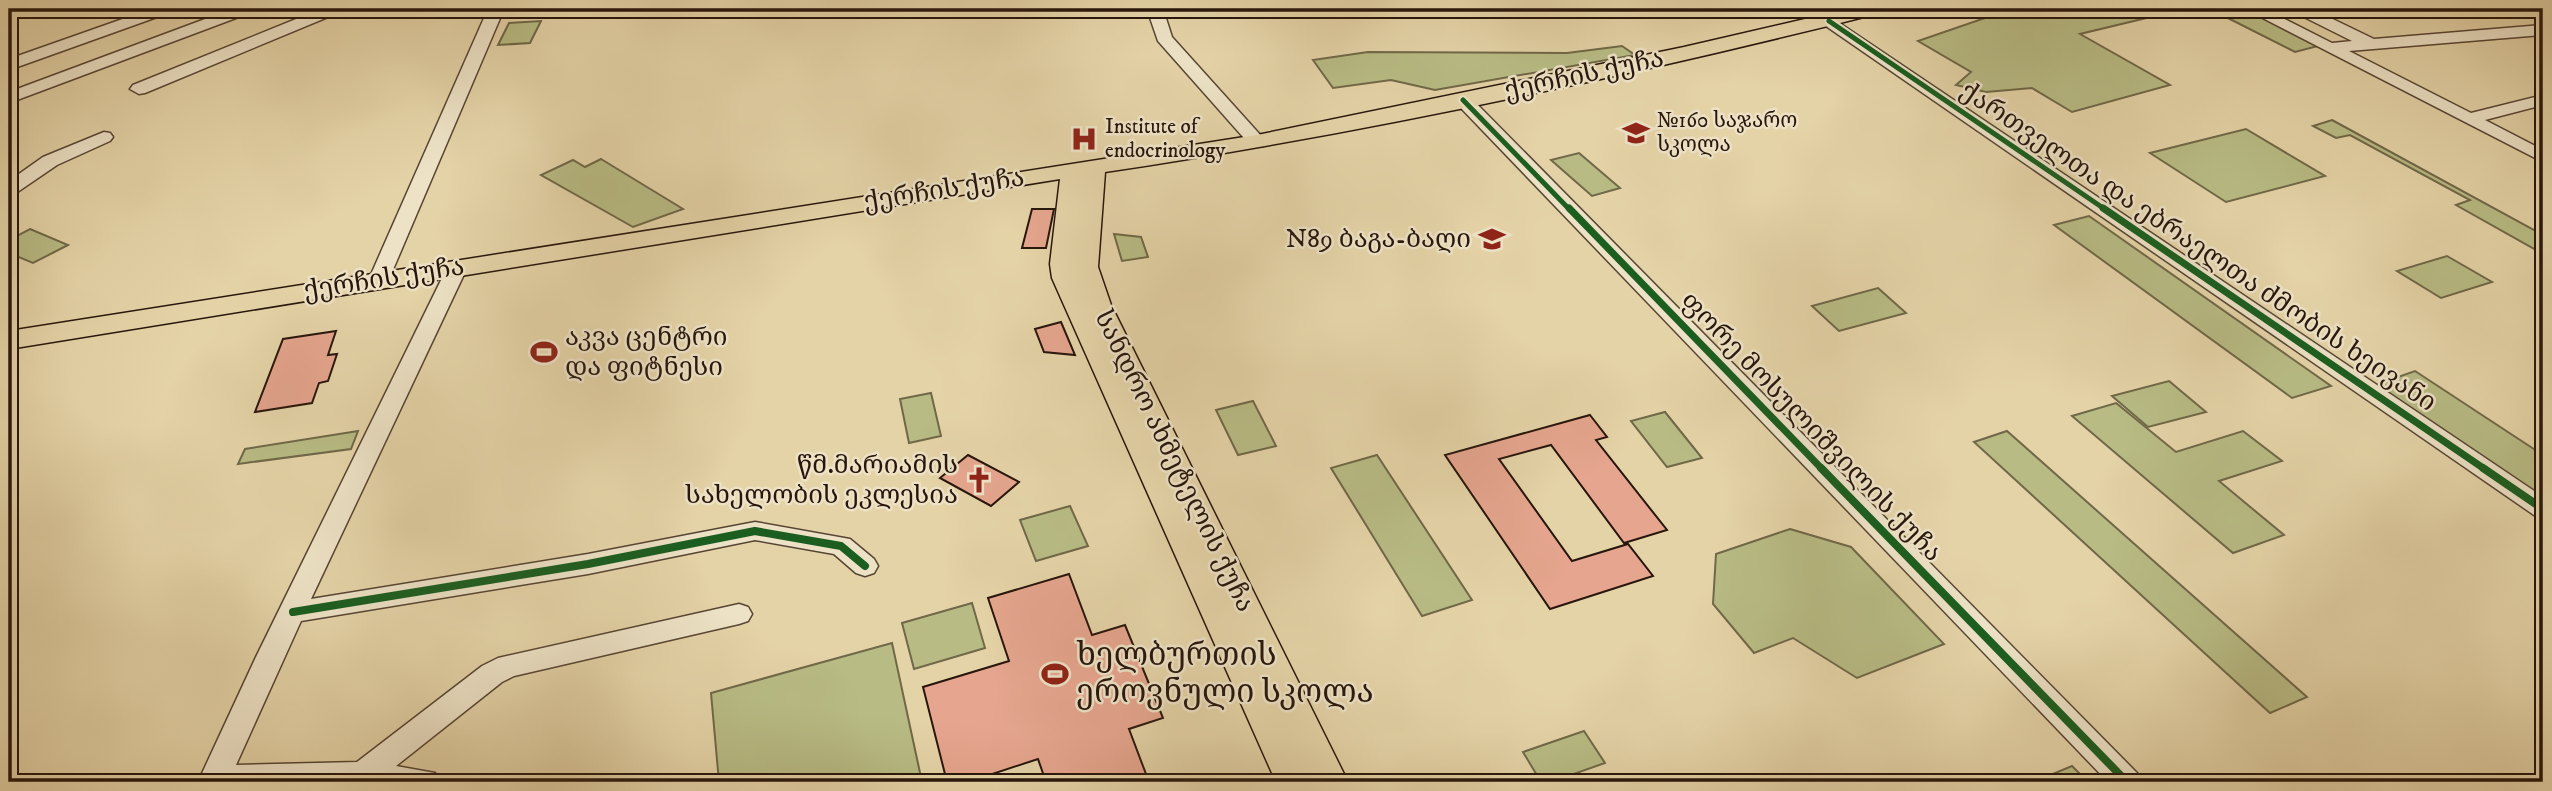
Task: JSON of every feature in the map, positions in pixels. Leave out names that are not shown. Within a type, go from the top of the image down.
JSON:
[{"type":"main road","name":"ქერჩის ქუჩა","points":[[9,340],[1083,167],[1257,142],[1684,54],[1873,9]]},
{"type":"main road","name":"სანდრო ახმეტელის ქუჩა","points":[[1083,167],[1080,210],[1063,264],[1065,278],[1088,308],[1276,707],[1329,782]]},
{"type":"main road","name":"სანდრო ახმეტელის ქუჩა","points":[[1276,707],[1295,782]]},
{"type":"street","points":[[9,65],[165,9]]},
{"type":"street","points":[[207,9],[223,17]]},
{"type":"street","points":[[9,98],[246,9]]},
{"type":"street","points":[[139,89],[334,9]]},
{"type":"street","points":[[379,279],[496,9]]},
{"type":"street","points":[[1155,9],[1164,38],[1257,142]]},
{"type":"street","points":[[2253,9],[2543,157]]},
{"type":"street","points":[[2300,9],[2370,44]]},
{"type":"street","name":"ქართველთა და ებრაელთა ძმობის ხეივანი","points":[[1829,21],[2543,509]]},
{"type":"street","points":[[2331,48],[2543,30]]},
{"type":"street","name":"ფორე მოსულიშვილის ქუჩა","points":[[1464,100],[2127,782]]},
{"type":"street","points":[[2469,119],[2543,100]]},
{"type":"street","points":[[9,189],[50,161],[104,137]]},
{"type":"street","points":[[425,782],[363,775],[215,780],[457,268]]},
{"type":"street","points":[[293,612],[588,564],[755,531],[841,546],[865,566]]},
{"type":"street","points":[[363,775],[492,674],[508,666],[739,614]]},
{"type":"green space","points":[[2011,9],[2184,9],[2080,34],[2170,85],[2072,112],[2032,88],[1986,92],[1956,85],[1971,72],[1918,41]]},
{"type":"green space","points":[[2210,9],[2246,9],[2318,46],[2295,52]]},
{"type":"green space","points":[[541,21],[530,43],[498,45],[509,23]]},
{"type":"green space","points":[[1622,46],[1635,55],[1435,90],[1391,80],[1333,88],[1313,60],[1368,52],[1567,53]]},
{"type":"green space","points":[[2332,120],[2543,235],[2543,254],[2456,205],[2470,200],[2350,135],[2336,138],[2313,126]]},
{"type":"green space","points":[[2246,129],[2325,176],[2226,202],[2150,153]]},
{"type":"green space","points":[[1579,153],[1620,188],[1592,196],[1551,160]]},
{"type":"green space","points":[[601,159],[683,209],[633,227],[541,175],[573,160],[585,167]]},
{"type":"green space","points":[[2089,216],[2331,386],[2292,398],[2054,225]]},
{"type":"green space","points":[[30,229],[68,245],[33,263],[9,253],[9,240]]},
{"type":"green space","points":[[1114,234],[1141,237],[1148,257],[1122,261]]},
{"type":"green space","points":[[2447,256],[2492,282],[2441,298],[2397,271]]},
{"type":"green space","points":[[1878,288],[1906,313],[1839,331],[1812,306]]},
{"type":"green space","points":[[2415,371],[2543,455],[2543,498],[2375,385]]},
{"type":"green space","points":[[2169,381],[2206,412],[2148,427],[2112,396]]},
{"type":"green space","points":[[931,393],[941,436],[909,443],[900,399]]},
{"type":"green space","points":[[1253,401],[1276,446],[1238,455],[1216,410]]},
{"type":"green space","points":[[2116,403],[2176,452],[2243,431],[2282,461],[2219,481],[2284,535],[2233,553],[2072,416]]},
{"type":"green space","points":[[1665,412],[1702,458],[1667,467],[1631,421]]},
{"type":"green space","points":[[358,431],[351,449],[238,464],[245,449]]},
{"type":"green space","points":[[2007,431],[2307,697],[2270,713],[1974,442]]},
{"type":"green space","points":[[1377,455],[1472,600],[1422,616],[1331,468]]},
{"type":"green space","points":[[1070,506],[1088,546],[1036,561],[1020,520]]},
{"type":"green space","points":[[1790,529],[1851,547],[1944,644],[1857,678],[1793,638],[1754,653],[1713,604],[1716,554]]},
{"type":"green space","points":[[972,603],[985,648],[914,669],[902,623]]},
{"type":"green space","points":[[892,643],[922,782],[719,782],[711,693]]},
{"type":"green space","points":[[1584,731],[1605,763],[1551,782],[1541,782],[1523,752]]},
{"type":"green space","points":[[2072,766],[2088,782],[2038,780]]},
{"type":"building","points":[[1032,209],[1054,209],[1046,248],[1022,248]]},
{"type":"building","points":[[1061,322],[1075,355],[1044,352],[1035,329]]},
{"type":"building","points":[[336,331],[328,355],[337,354],[328,381],[319,383],[312,403],[255,412],[283,339]]},
{"type":"building","points":[[1590,415],[1607,437],[1596,440],[1667,530],[1624,543],[1551,445],[1499,459],[1572,561],[1628,544],[1653,576],[1550,609],[1445,455]]},
{"type":"building","name":"წმ.მარიამის სახელობის ეკლესია","points":[[968,455],[1019,482],[991,506],[940,478]]},
{"type":"building","name":"ხელბურთის ეროვნული სკოლა","points":[[1069,574],[1092,635],[1125,625],[1163,718],[1129,729],[1149,782],[1046,782],[1038,759],[968,782],[947,782],[923,687],[1009,661],[988,598]]},
{"type":"cycle path","points":[[1829,21],[2543,509]]},
{"type":"cycle path","points":[[1463,100],[2127,782]]},
{"type":"cycle path","points":[[293,612],[588,564],[755,531],[841,546],[865,566]]},
{"type":"place","name":"№160 საჯარო სკოლა","points":[[1636,133]]},
{"type":"place","name":"Institute of endocrinology","points":[[1084,139]]},
{"type":"place","name":"N89 ბაგა-ბაღი","points":[[1492,239]]},
{"type":"place","name":"აკვა ცენტრი და ფიტნესი","points":[[544,352]]},
{"type":"place","name":"წმ.მარიამის სახელობის ეკლესია","points":[[979,480]]},
{"type":"place","name":"ხელბურთის ეროვნული სკოლა","points":[[1055,674]]}]
